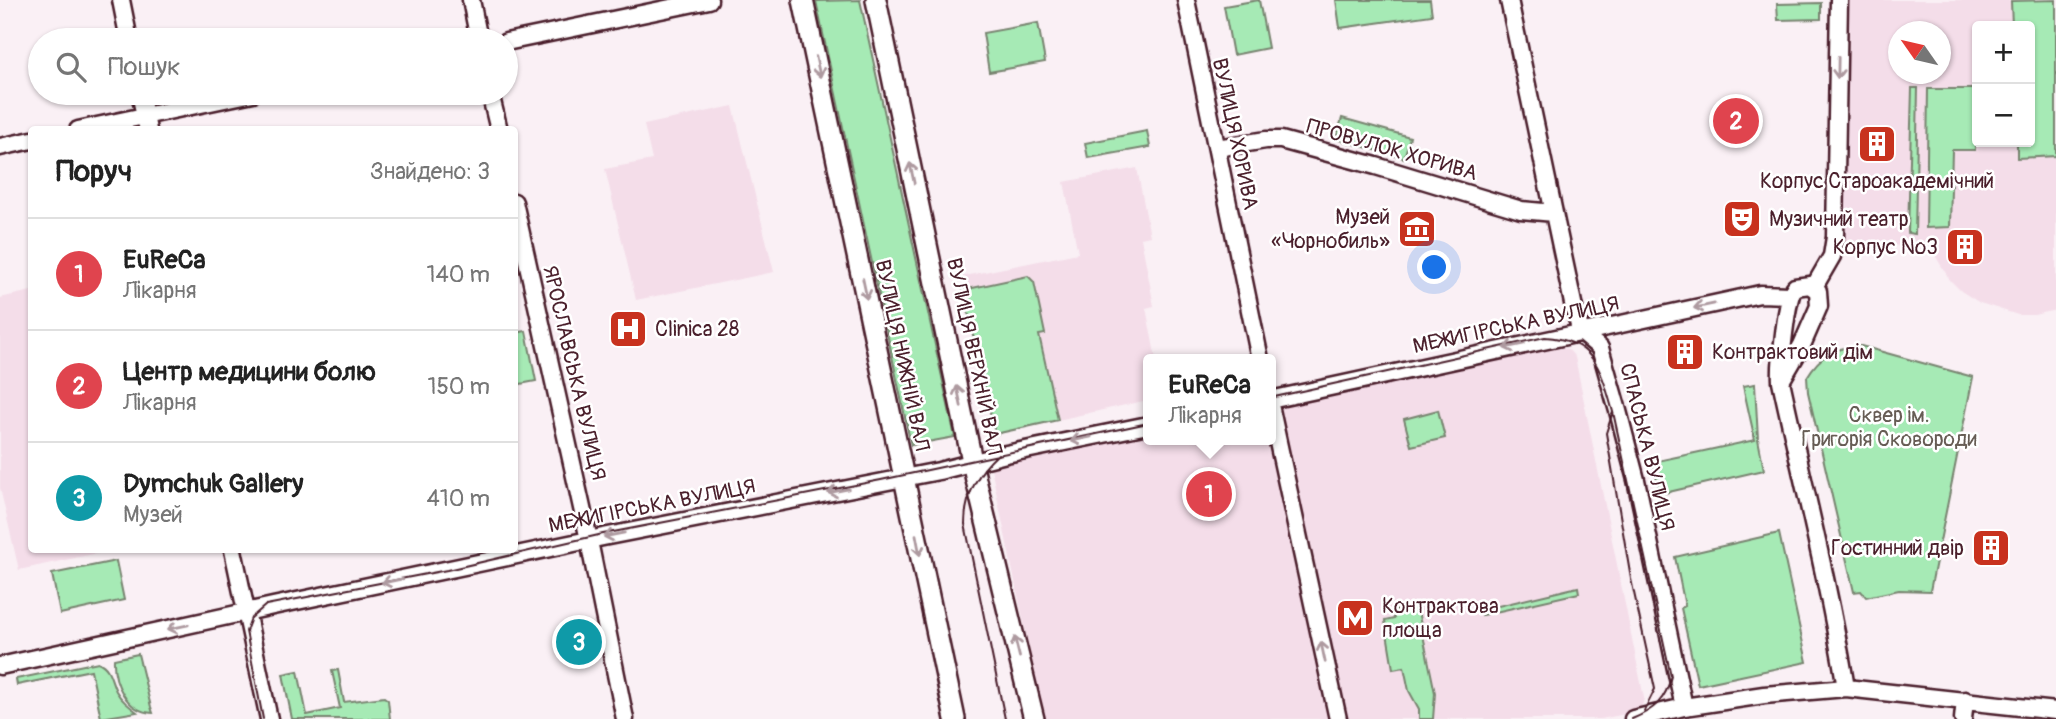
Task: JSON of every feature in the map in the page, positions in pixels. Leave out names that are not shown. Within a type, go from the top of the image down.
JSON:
[{"type":"main road","name":"ВУЛИЦЯ НИЖНІЙ ВАЛ","points":[[803,0],[955,719]]},
{"type":"main road","name":"ВУЛИЦЯ ВЕРХНІЙ ВАЛ","points":[[876,0],[973,463],[1034,719]]},
{"type":"street","points":[[121,0],[127,28]]},
{"type":"street","points":[[471,0],[477,28]]},
{"type":"street","points":[[518,40],[709,0]]},
{"type":"street","name":"ВУЛИЦЯ ХОРИВА","points":[[1186,0],[1260,354]]},
{"type":"street","name":"СПАСЬКА ВУЛИЦЯ","points":[[1509,0],[1581,332],[1600,348],[1618,411],[1636,480],[1684,707]]},
{"type":"street","points":[[1814,287],[1832,256],[1835,237],[1839,0]]},
{"type":"street","points":[[112,126],[146,122],[209,105]]},
{"type":"street","points":[[493,105],[498,126]]},
{"type":"street","name":"ПРОВУЛОК ХОРИВА","points":[[1217,148],[1281,140],[1521,210],[1554,213]]},
{"type":"street","points":[[0,147],[28,141]]},
{"type":"street","name":"ЯРОСЛАВСЬКА ВУЛИЦЯ","points":[[518,220],[589,540],[625,719]]},
{"type":"street","points":[[1814,287],[1800,284],[1790,300],[1781,353],[1781,381],[1846,688]]},
{"type":"street","points":[[1781,381],[1802,345],[1820,301],[1814,287]]},
{"type":"street","name":"МЕЖИГІРСЬКА ВУЛИЦЯ","points":[[1276,402],[1760,294],[1771,294],[1790,300]]},
{"type":"street","points":[[1790,300],[1797,313],[1802,315],[1816,310]]},
{"type":"street","name":"МЕЖИГІРСЬКА ВУЛИЦЯ","points":[[0,666],[245,612],[589,540],[905,478],[1143,426]]},
{"type":"street","points":[[1276,431],[1338,719]]},
{"type":"street","points":[[234,553],[269,719]]},
{"type":"street","points":[[1633,719],[1684,707],[1764,695],[1846,688],[2056,711]]},
{"type":"street","points":[[1963,719],[1965,700]]},
{"type":"shaded area","points":[[1849,0],[2056,0],[2056,310],[2018,315],[1980,303],[1950,280],[1930,247],[1845,244],[1843,236]]},
{"type":"shaded area","points":[[733,106],[774,272],[636,300],[605,169],[652,160],[644,125]]},
{"type":"shaded area","points":[[1137,168],[1150,236],[1141,238],[1154,306],[1146,308],[1155,354],[1143,354],[1143,401],[995,434],[960,277],[1078,253],[1064,182]]},
{"type":"shaded area","points":[[28,292],[28,553],[98,553],[19,570],[0,488],[0,298]]},
{"type":"shaded area","points":[[1554,345],[1568,349],[1575,357],[1644,698],[1642,706],[1635,712],[1601,719],[1044,719],[991,468],[996,460],[1143,430],[1143,445],[1276,445],[1276,403]]},
{"type":"green space","points":[[860,0],[955,437],[911,445],[816,1]]},
{"type":"green space","points":[[1259,0],[1268,48],[1233,55],[1224,6]]},
{"type":"green space","points":[[1336,0],[1430,0],[1432,15],[1340,28]]},
{"type":"green space","points":[[2056,0],[2056,156],[2017,158],[2017,147],[2035,147],[2035,21],[2012,21],[2011,1]]},
{"type":"green space","points":[[1821,3],[1821,19],[1778,20],[1777,4]]},
{"type":"green space","points":[[1038,23],[1045,62],[989,72],[983,33]]},
{"type":"green space","points":[[1912,88],[1918,88],[1915,234],[1908,233]]},
{"type":"green space","points":[[1928,89],[1972,89],[1972,147],[1975,147],[1975,150],[1952,150],[1950,227],[1926,228]]},
{"type":"green space","points":[[1342,118],[1410,137],[1404,158],[1336,139]]},
{"type":"green space","points":[[1147,131],[1150,147],[1088,158],[1085,143]]},
{"type":"green space","points":[[1028,276],[1034,282],[1045,334],[1039,335],[1058,420],[995,434],[963,290]]},
{"type":"green space","points":[[526,331],[536,381],[518,384],[518,332]]},
{"type":"green space","name":"Сквер ім. Григорія Сковороди","points":[[1861,346],[1973,377],[1930,591],[1899,590],[1866,597],[1861,591],[1854,592],[1808,392],[1807,377],[1817,363],[1829,354],[1843,348]]},
{"type":"green space","points":[[1755,384],[1758,439],[1764,470],[1660,494],[1653,462],[1755,440],[1743,386]]},
{"type":"green space","points":[[1438,410],[1445,438],[1411,446],[1404,419]]},
{"type":"green space","points":[[1779,533],[1807,662],[1698,685],[1681,608],[1685,606],[1675,557]]},
{"type":"green space","points":[[116,561],[124,600],[60,614],[52,574]]},
{"type":"green space","points":[[1578,587],[1579,593],[1482,615],[1481,610]]},
{"type":"green space","points":[[1417,606],[1435,693],[1433,719],[1419,719],[1419,709],[1409,691],[1404,667],[1393,669],[1385,621],[1394,619],[1393,611]]},
{"type":"green space","points":[[138,654],[153,713],[129,702],[116,677],[114,659]]},
{"type":"green space","points":[[98,662],[108,671],[120,697],[137,712],[101,718],[91,670],[17,685],[16,679]]},
{"type":"green space","points":[[338,670],[344,702],[384,697],[388,700],[390,719],[292,719],[283,674],[298,671],[307,715],[340,708],[332,671]]},
{"type":"tram line","points":[[1276,397],[1545,337],[1562,339],[1585,351],[1599,371],[1613,412],[1671,676],[1666,692],[1658,703],[1632,719]]},
{"type":"tram line","points":[[1613,412],[1606,433],[1631,579],[1655,689],[1644,711]]},
{"type":"tram line","points":[[263,719],[246,631],[251,618],[266,605],[447,570],[603,534],[881,480],[1143,424]]},
{"type":"tram line","points":[[998,454],[984,469],[974,486],[967,504],[965,524],[1005,719]]},
{"type":"place","name":"Центр медицини болю","points":[[1736,121]]},
{"type":"place","name":"Корпус Староакадемічний","points":[[1877,144]]},
{"type":"place","name":"Музичний театр","points":[[1742,219]]},
{"type":"place","name":"Музей «Чорнобиль»","points":[[1417,229]]},
{"type":"place","name":"Корпус №3","points":[[1965,247]]},
{"type":"place","name":"Clinica 28","points":[[628,329]]},
{"type":"place","name":"Контрактовий дім","points":[[1685,352]]},
{"type":"place","name":"EuReCa","points":[[1209,494]]},
{"type":"place","name":"Гостинний двір","points":[[1991,548]]},
{"type":"place","name":"Контрактова площа","points":[[1355,618]]},
{"type":"place","name":"Dymchuk Gallery","points":[[579,642]]}]
